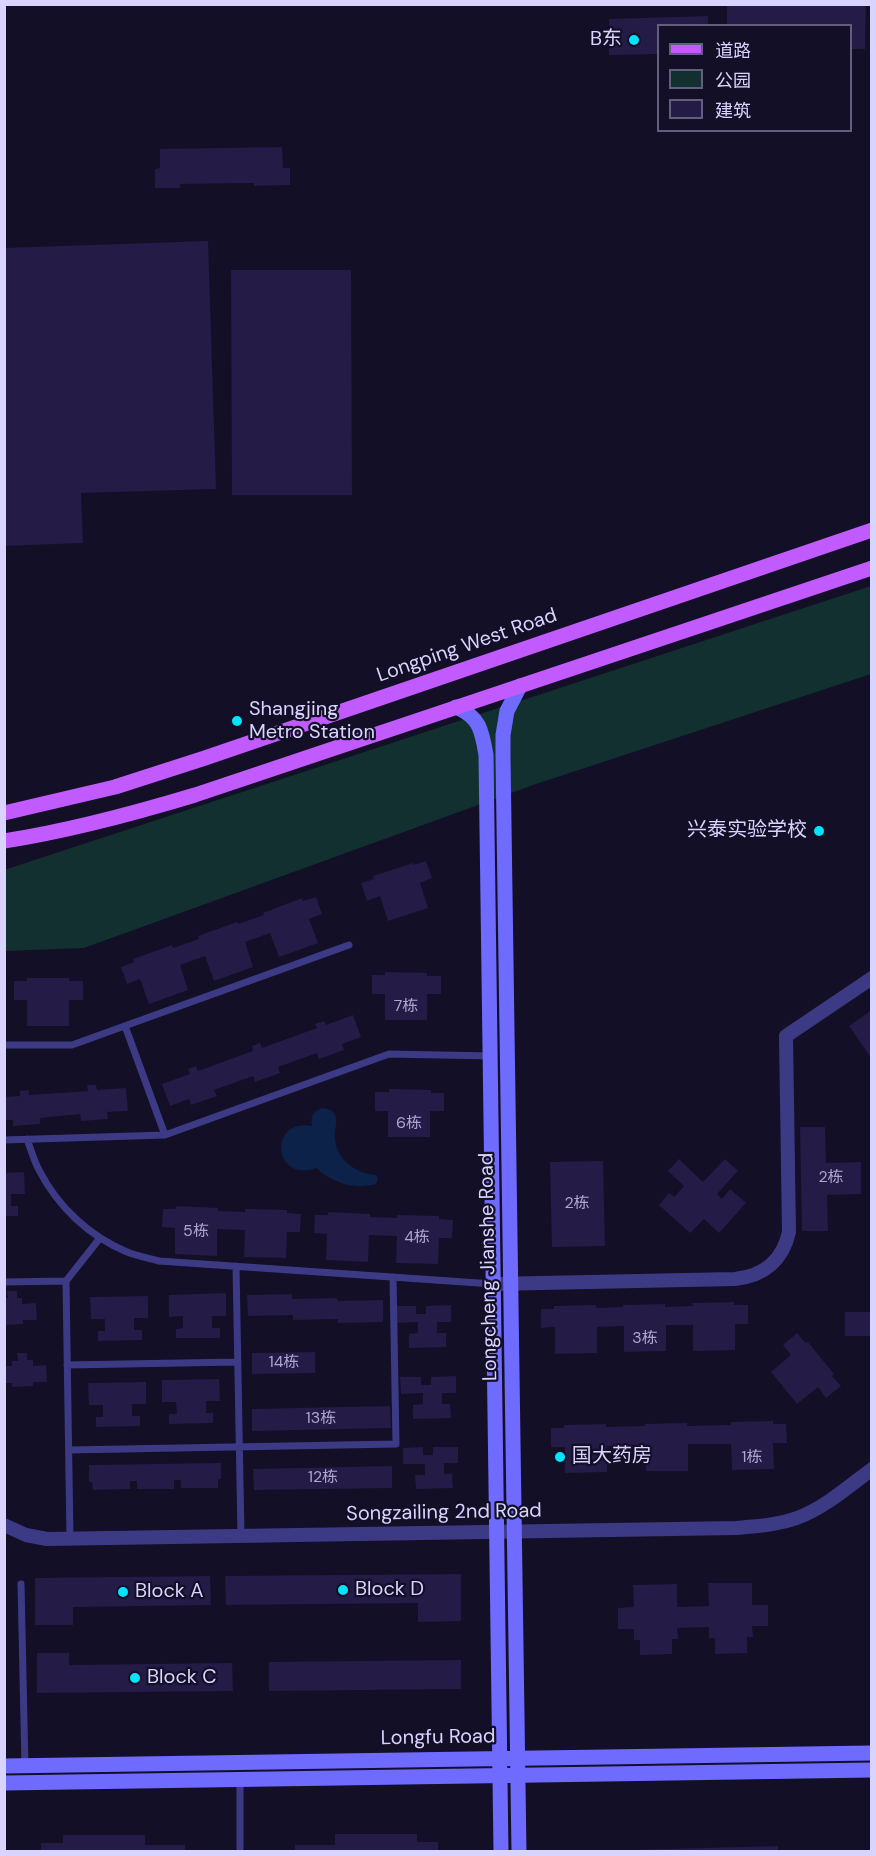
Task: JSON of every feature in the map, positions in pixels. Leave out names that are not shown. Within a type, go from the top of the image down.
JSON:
[{"type":"main road","name":"Longping West Road","points":[[4,813],[115,787],[205,758],[872,530]]},
{"type":"main road","points":[[4,841],[138,812],[195,795],[872,568]]},
{"type":"street","name":"Longcheng Jianshe Road","points":[[519,1851],[503,735],[507,711],[520,686]]},
{"type":"street","name":"Longcheng Jianshe Road","points":[[456,707],[469,712],[477,722],[483,736],[486,755],[501,1851]]},
{"type":"street","points":[[493,1284],[735,1279],[754,1275],[771,1265],[783,1250],[789,1232],[786,1036],[872,978]]},
{"type":"street","name":"Songzailing 2nd Road","points":[[4,1525],[26,1535],[46,1539],[769,1526],[797,1518],[823,1505],[872,1469]]},
{"type":"street","name":"Longfu Road","points":[[4,1766],[872,1753]]},
{"type":"street","name":"Longfu Road","points":[[4,1783],[872,1770]]},
{"type":"lane","points":[[4,1045],[72,1045],[350,945]]},
{"type":"lane","points":[[125,1026],[165,1135]]},
{"type":"lane","points":[[4,1140],[165,1135],[389,1054],[507,1056]]},
{"type":"lane","points":[[27,1139],[38,1169],[54,1196],[75,1220],[100,1238],[128,1252],[159,1261],[493,1284]]},
{"type":"lane","points":[[70,1539],[66,1281],[100,1238]]},
{"type":"lane","points":[[236,1266],[241,1536]]},
{"type":"lane","points":[[69,1450],[396,1444],[393,1277]]},
{"type":"lane","points":[[4,1282],[66,1281]]},
{"type":"lane","points":[[67,1365],[238,1362]]},
{"type":"lane","points":[[21,1584],[25,1783]]},
{"type":"lane","points":[[240,1779],[240,1851]]},
{"type":"green space","points":[[871,586],[871,674],[536,784],[84,948],[5,951],[4,870]]},
{"type":"water","points":[[322,1108],[331,1110],[335,1116],[335,1141],[341,1156],[352,1167],[376,1175],[378,1179],[376,1184],[352,1186],[344,1184],[329,1178],[316,1168],[302,1170],[291,1167],[284,1160],[281,1150],[282,1140],[288,1131],[298,1126],[312,1126],[313,1115]]},
{"type":"building","points":[[727,4],[866,4],[865,49],[852,49],[852,24],[727,24]]},
{"type":"building","name":"B东","points":[[708,16],[708,24],[657,24],[657,54],[609,55],[609,19]]},
{"type":"building","points":[[282,147],[283,168],[290,168],[290,185],[180,184],[180,188],[155,188],[155,169],[160,168],[160,149]]},
{"type":"building","points":[[208,241],[216,489],[81,493],[83,543],[4,546],[4,248]]},
{"type":"building","points":[[231,270],[351,270],[352,495],[232,495]]},
{"type":"building","points":[[426,861],[432,878],[420,883],[428,908],[388,921],[380,896],[367,901],[361,883],[374,879],[373,876]]},
{"type":"building","points":[[316,897],[322,914],[309,919],[318,943],[279,957],[270,933],[245,942],[253,967],[214,981],[205,956],[180,965],[188,990],[149,1004],[140,979],[127,984],[121,967],[134,962],[133,959],[172,945],[173,948],[199,939],[198,936],[264,915],[263,913],[302,898],[303,901]]},
{"type":"building","points":[[385,972],[427,973],[427,976],[441,976],[441,994],[427,994],[427,1020],[385,1020],[385,994],[372,994],[372,975],[385,975]]},
{"type":"building","points":[[27,978],[69,978],[69,981],[83,981],[83,1000],[69,1000],[69,1026],[27,1026],[27,1000],[14,1000],[14,981],[27,981]]},
{"type":"building","points":[[872,1010],[872,1059],[849,1026]]},
{"type":"building","points":[[353,1015],[361,1037],[342,1044],[344,1050],[319,1059],[317,1053],[278,1067],[280,1073],[255,1082],[253,1076],[214,1090],[217,1096],[191,1105],[189,1099],[170,1106],[162,1084],[190,1074],[188,1069],[196,1066],[198,1071],[253,1051],[252,1046],[260,1043],[262,1048],[317,1028],[315,1024],[324,1021],[326,1025]]},
{"type":"building","points":[[87,1085],[96,1085],[97,1090],[126,1088],[128,1111],[107,1112],[108,1119],[81,1121],[80,1114],[40,1118],[40,1124],[13,1126],[13,1120],[4,1120],[4,1097],[20,1096],[20,1091],[29,1090],[29,1095],[88,1091]]},
{"type":"building","points":[[389,1089],[431,1090],[431,1093],[444,1093],[444,1111],[430,1111],[430,1137],[388,1137],[388,1111],[375,1111],[375,1092],[389,1092]]},
{"type":"building","points":[[800,1127],[825,1127],[826,1163],[861,1162],[861,1194],[827,1195],[828,1231],[802,1231]]},
{"type":"building","points":[[679,1159],[703,1182],[725,1159],[738,1171],[717,1194],[722,1199],[730,1189],[746,1203],[719,1233],[704,1219],[690,1233],[659,1205],[669,1193],[674,1197],[684,1186],[668,1171]]},
{"type":"building","points":[[603,1161],[605,1246],[552,1247],[550,1162]]},
{"type":"building","points":[[24,1172],[25,1194],[11,1194],[11,1206],[18,1206],[18,1216],[4,1216],[4,1173]]},
{"type":"building","points":[[176,1206],[245,1212],[245,1209],[287,1210],[287,1213],[301,1214],[300,1232],[287,1232],[286,1258],[244,1257],[245,1230],[217,1229],[217,1256],[175,1254],[175,1228],[162,1227],[163,1209],[176,1209]]},
{"type":"building","points":[[328,1212],[397,1218],[397,1215],[439,1216],[439,1219],[453,1220],[452,1238],[439,1238],[438,1264],[396,1263],[397,1236],[369,1235],[368,1262],[326,1260],[327,1234],[314,1233],[315,1215],[328,1215]]},
{"type":"building","points":[[7,1291],[17,1291],[17,1298],[22,1298],[22,1304],[36,1303],[37,1320],[23,1320],[23,1324],[4,1325],[4,1298],[8,1298]]},
{"type":"building","points":[[226,1293],[226,1316],[212,1316],[212,1328],[220,1328],[220,1338],[176,1338],[176,1329],[183,1328],[183,1316],[169,1317],[169,1295]]},
{"type":"building","points":[[292,1294],[292,1299],[383,1300],[383,1322],[338,1323],[338,1319],[293,1320],[293,1315],[248,1316],[247,1295]]},
{"type":"building","points":[[148,1296],[148,1318],[134,1318],[134,1330],[142,1330],[142,1340],[98,1341],[98,1331],[105,1331],[105,1319],[91,1319],[90,1297]]},
{"type":"building","points":[[734,1302],[734,1305],[748,1305],[748,1324],[735,1324],[735,1350],[693,1351],[693,1325],[666,1325],[666,1351],[624,1352],[624,1326],[597,1327],[597,1353],[555,1354],[555,1327],[541,1328],[541,1309],[554,1309],[554,1306],[596,1305],[596,1308],[665,1304],[665,1307],[693,1306],[692,1303]]},
{"type":"building","points":[[451,1305],[451,1322],[437,1322],[437,1333],[446,1333],[446,1347],[409,1348],[409,1334],[418,1333],[418,1322],[396,1323],[396,1306],[416,1306],[416,1314],[426,1314],[426,1306]]},
{"type":"building","points":[[845,1312],[872,1312],[872,1336],[845,1336]]},
{"type":"building","points":[[797,1333],[806,1343],[808,1342],[841,1386],[826,1398],[818,1387],[797,1404],[771,1372],[791,1355],[783,1345]]},
{"type":"building","points":[[315,1352],[315,1373],[252,1374],[252,1353]]},
{"type":"building","points":[[17,1353],[27,1353],[27,1360],[33,1360],[33,1366],[46,1365],[47,1382],[33,1382],[33,1386],[12,1387],[12,1383],[4,1383],[4,1366],[12,1366],[12,1361],[18,1361]]},
{"type":"building","points":[[456,1376],[456,1393],[442,1393],[442,1404],[450,1404],[451,1418],[413,1419],[413,1405],[423,1404],[423,1393],[401,1394],[400,1377],[421,1377],[421,1385],[431,1385],[431,1377]]},
{"type":"building","points":[[219,1379],[220,1401],[206,1401],[206,1413],[213,1413],[213,1423],[169,1424],[169,1414],[177,1414],[176,1402],[162,1402],[162,1380]]},
{"type":"building","points":[[146,1382],[146,1404],[132,1404],[132,1416],[140,1416],[140,1426],[96,1427],[96,1417],[103,1417],[103,1405],[89,1405],[88,1383]]},
{"type":"building","points":[[390,1406],[391,1428],[252,1431],[252,1409]]},
{"type":"building","points":[[773,1421],[773,1424],[786,1424],[787,1443],[773,1443],[774,1469],[732,1470],[731,1444],[688,1444],[688,1471],[646,1471],[646,1445],[607,1446],[607,1472],[565,1473],[565,1447],[551,1447],[551,1428],[564,1428],[564,1425],[606,1424],[606,1427],[687,1423],[687,1426]]},
{"type":"building","points":[[423,1447],[423,1455],[433,1455],[433,1447],[458,1447],[458,1463],[444,1463],[444,1474],[452,1474],[453,1488],[416,1489],[415,1475],[425,1475],[425,1464],[403,1464],[403,1448]]},
{"type":"building","points":[[221,1463],[221,1479],[218,1479],[218,1488],[181,1488],[181,1480],[174,1480],[174,1489],[137,1489],[137,1481],[130,1481],[130,1489],[93,1490],[92,1482],[89,1482],[89,1465]]},
{"type":"building","points":[[392,1466],[392,1488],[254,1490],[253,1469]]},
{"type":"building","name":"Block D","points":[[461,1574],[461,1621],[418,1622],[418,1603],[226,1605],[225,1576]]},
{"type":"building","name":"Block A","points":[[210,1576],[211,1605],[73,1607],[73,1625],[35,1625],[35,1578]]},
{"type":"building","points":[[708,1583],[752,1583],[752,1605],[768,1605],[768,1626],[752,1626],[753,1637],[747,1637],[747,1653],[715,1654],[715,1638],[709,1638],[709,1627],[677,1628],[678,1639],[672,1639],[672,1654],[640,1655],[640,1640],[634,1640],[634,1629],[618,1629],[618,1608],[634,1607],[633,1585],[677,1584],[677,1607],[709,1606]]},
{"type":"building","name":"Block C","points":[[37,1653],[69,1653],[69,1665],[232,1663],[233,1691],[37,1693]]},
{"type":"building","points":[[461,1660],[461,1689],[269,1691],[269,1662]]},
{"type":"building","points":[[335,1834],[417,1834],[417,1842],[438,1842],[438,1852],[295,1852],[295,1845],[335,1845]]},
{"type":"building","points":[[63,1835],[145,1835],[145,1845],[185,1845],[185,1852],[41,1852],[41,1843],[63,1843]]},
{"type":"building","points":[[778,1846],[778,1852],[629,1852],[629,1850]]},
{"type":"place","name":"B东","points":[[634,40]]},
{"type":"place","name":"Shangjing Metro Station","points":[[237,721]]},
{"type":"place","name":"兴泰实验学校","points":[[819,831]]},
{"type":"place","name":"国大药房","points":[[560,1457]]},
{"type":"place","name":"Block D","points":[[343,1590]]},
{"type":"place","name":"Block A","points":[[123,1592]]},
{"type":"place","name":"Block C","points":[[135,1678]]}]
